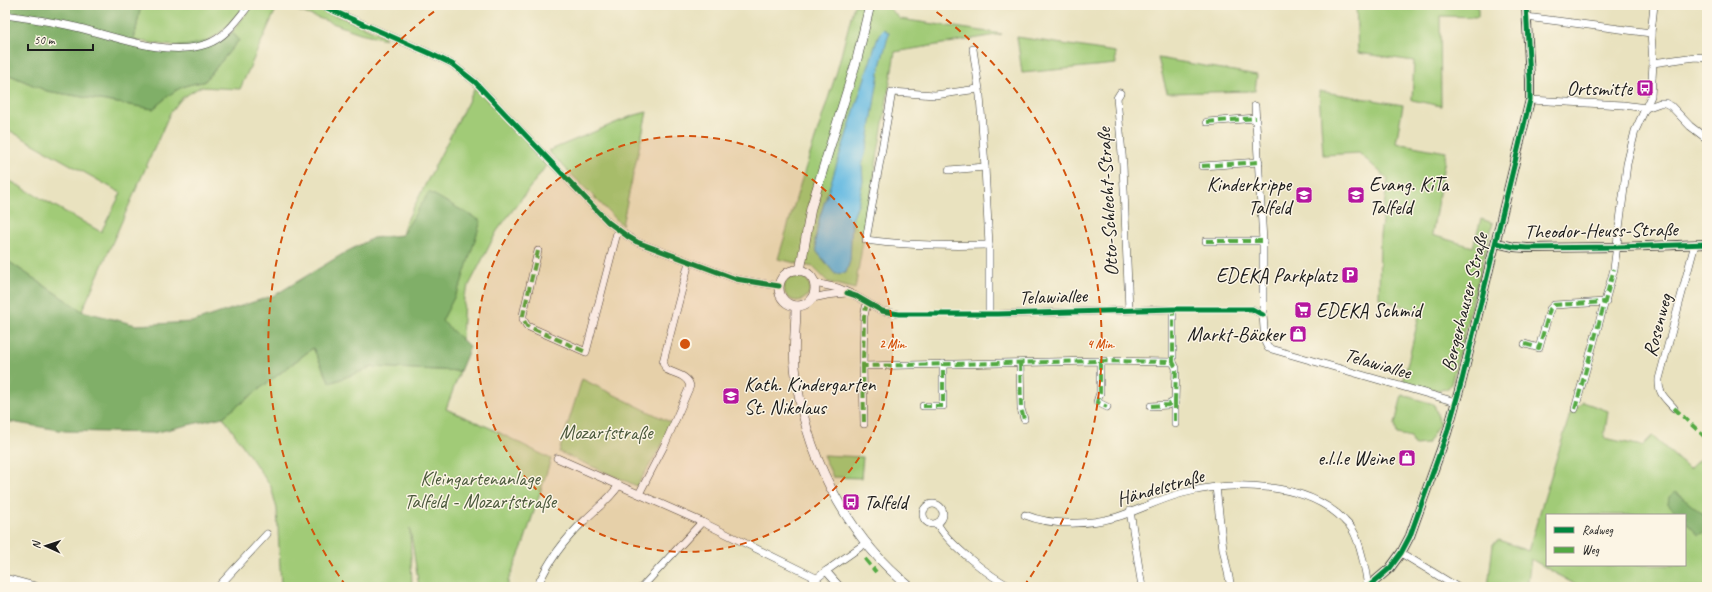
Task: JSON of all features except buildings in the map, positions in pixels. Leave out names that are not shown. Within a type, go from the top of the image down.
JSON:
[{"type":"main road","points":[[800,270],[811,208],[861,44],[870,5]]},
{"type":"main road","points":[[800,270],[809,274],[815,283],[815,293],[805,305],[796,306],[785,301],[781,297],[779,286],[781,281],[788,273],[800,270]]},
{"type":"main road","points":[[796,306],[795,367],[802,408],[809,434],[826,476],[842,508],[866,543],[878,558],[910,587]]},
{"type":"main road","points":[[5,579],[35,587]]},
{"type":"street","points":[[5,15],[70,25],[158,46],[184,49],[209,44],[219,38],[228,30],[249,5]]},
{"type":"street","points":[[320,5],[452,64],[474,82],[608,222],[637,242],[736,279],[779,286]]},
{"type":"street","name":"Bergerhauser Straße","points":[[1368,587],[1390,568],[1402,553],[1421,509],[1456,402],[1530,100],[1526,5]]},
{"type":"street","points":[[1575,409],[1614,269],[1618,247],[1627,164],[1635,132],[1651,96],[1653,63],[1651,33],[1654,5]]},
{"type":"street","points":[[1526,17],[1651,33]]},
{"type":"street","points":[[973,49],[985,168],[989,245],[989,314]]},
{"type":"street","points":[[1653,63],[1707,58]]},
{"type":"street","points":[[978,89],[935,96],[892,92],[866,240],[896,245],[989,245]]},
{"type":"street","name":"Otto-Schlecht-Straße","points":[[1120,93],[1117,98],[1123,165],[1129,310]]},
{"type":"street","points":[[1530,100],[1623,105],[1646,108],[1660,103],[1665,103],[1671,106],[1690,126],[1707,139]]},
{"type":"street","points":[[1256,106],[1263,240],[1263,314]]},
{"type":"street","points":[[1207,122],[1256,118]]},
{"type":"street","points":[[1202,166],[1259,162]]},
{"type":"street","points":[[949,170],[985,168]]},
{"type":"street","points":[[538,251],[523,316],[524,323],[527,326],[586,352],[618,229]]},
{"type":"street","points":[[1206,241],[1263,240]]},
{"type":"street","name":"Theodor-Heuss-Straße","points":[[1496,243],[1514,247],[1618,247],[1707,244]]},
{"type":"street","name":"Rosenweg","points":[[1674,408],[1661,394],[1659,379],[1695,244]]},
{"type":"street","points":[[640,494],[665,444],[690,386],[689,381],[686,378],[666,369],[664,362],[689,262]]},
{"type":"street","name":"Telawiallee","points":[[815,283],[828,285],[856,296],[882,310],[899,314],[989,314],[1173,309],[1252,309],[1263,314],[1265,342],[1268,348],[1456,402]]},
{"type":"street","points":[[812,298],[847,293]]},
{"type":"street","points":[[1525,344],[1539,348],[1550,309],[1554,305],[1606,302]]},
{"type":"street","points":[[864,424],[864,316],[867,303]]},
{"type":"street","points":[[1173,309],[1173,362],[1176,368],[1175,424]]},
{"type":"street","points":[[1100,362],[1100,393],[1097,402],[1108,407]]},
{"type":"street","points":[[863,366],[1173,362]]},
{"type":"street","points":[[1020,363],[1021,409],[1024,419]]},
{"type":"street","points":[[924,406],[943,406],[943,364]]},
{"type":"street","points":[[1151,406],[1168,405],[1175,401]]},
{"type":"street","points":[[557,458],[702,522],[816,578]]},
{"type":"street","points":[[536,587],[560,547],[584,520],[612,496],[619,485]]},
{"type":"street","points":[[1216,487],[1223,549],[1232,587]]},
{"type":"street","name":"Händelstraße","points":[[1025,515],[1044,521],[1079,523],[1116,517],[1181,494],[1216,487],[1266,487],[1287,491],[1312,498],[1335,510],[1352,529],[1365,567],[1368,587]]},
{"type":"street","points":[[1130,511],[1142,587]]},
{"type":"street","points":[[642,587],[702,522]]},
{"type":"street","points":[[937,523],[964,553],[984,569],[1011,587]]},
{"type":"street","points":[[218,587],[267,534]]},
{"type":"street","points":[[806,587],[826,570],[866,543]]},
{"type":"street","points":[[1402,553],[1457,587]]},
{"type":"street","points":[[826,570],[840,587]]},
{"type":"green space","points":[[5,5],[141,5],[133,45],[165,50],[224,38],[232,32],[239,40],[204,82],[188,85],[176,90],[153,109],[47,91],[5,73]]},
{"type":"green space","points":[[141,5],[239,5],[242,11],[217,35],[194,45],[181,46],[134,40]]},
{"type":"green space","points":[[253,5],[278,5],[240,89],[200,87],[182,98],[170,113],[82,311],[5,259],[5,178],[101,232],[121,193],[5,128],[5,73],[47,91],[153,109],[176,90],[195,83],[204,82],[239,40],[232,32]]},
{"type":"green space","points":[[282,5],[313,5],[383,35],[386,39],[360,33]]},
{"type":"green space","points":[[854,5],[886,5],[900,19],[1002,34],[895,52],[855,289],[828,282],[813,267],[778,259],[837,71]]},
{"type":"green space","points":[[1356,5],[1478,5],[1478,17],[1440,16],[1441,106],[1412,100],[1414,61],[1358,53]]},
{"type":"green space","points":[[1017,37],[1115,52],[1116,64],[1022,73]]},
{"type":"green space","points":[[1158,58],[1257,75],[1255,91],[1167,93]]},
{"type":"green space","points":[[475,88],[541,154],[546,166],[497,231],[464,295],[462,341],[441,321],[461,284],[402,235],[405,224]]},
{"type":"green space","points":[[1319,91],[1403,105],[1396,143],[1446,152],[1432,235],[1473,247],[1481,219],[1493,223],[1451,384],[1447,389],[1438,390],[1403,383],[1420,312],[1379,298],[1380,235],[1388,179],[1359,153],[1323,155]]},
{"type":"green space","points":[[647,112],[622,225],[548,151],[632,116]]},
{"type":"green space","points":[[429,192],[481,221],[461,284],[442,321],[470,347],[460,371],[373,367],[330,383],[313,348],[223,417],[153,433],[65,431],[5,421],[5,259],[82,311],[136,325],[192,322],[275,295],[346,252],[373,238],[402,235]]},
{"type":"green space","points":[[797,275],[806,279],[810,288],[806,297],[797,301],[788,297],[784,288],[788,279]]},
{"type":"green space","name":"Kleingartenanlage Talfeld - Mozartstraße","points":[[313,348],[330,383],[373,367],[460,371],[446,409],[490,428],[551,459],[523,545],[508,581],[508,587],[419,587],[410,528],[412,587],[281,587],[277,509],[271,487],[223,417]]},
{"type":"green space","name":"Mozartstraße","points":[[582,379],[672,423],[662,445],[637,486],[559,452]]},
{"type":"green space","points":[[1402,395],[1434,404],[1440,423],[1427,444],[1414,445],[1411,437],[1397,434],[1395,424]]},
{"type":"green space","points":[[1583,402],[1608,411],[1604,438],[1642,446],[1652,436],[1689,469],[1707,452],[1707,587],[1579,587],[1531,559],[1527,587],[1488,587],[1493,544],[1499,540],[1528,551],[1570,414]]},
{"type":"green space","points":[[823,455],[863,457],[861,478],[833,477]]},
{"type":"green space","points":[[1675,492],[1705,516],[1707,515],[1707,531],[1698,535],[1686,522],[1686,514],[1678,514],[1668,504],[1669,497]]},
{"type":"water","points":[[884,29],[889,33],[880,66],[868,142],[862,165],[863,181],[858,205],[852,220],[850,261],[846,273],[835,274],[817,252],[815,241],[820,216],[879,34]]},
{"type":"marked path","points":[[243,5],[246,9]]},
{"type":"marked path","points":[[1207,122],[1256,118]]},
{"type":"marked path","points":[[1202,166],[1259,162]]},
{"type":"marked path","points":[[1206,241],[1263,241]]},
{"type":"marked path","points":[[538,251],[523,319],[527,326],[586,352]]},
{"type":"marked path","points":[[1575,409],[1614,269]]},
{"type":"marked path","points":[[1525,344],[1539,348],[1550,309],[1554,305],[1606,302]]},
{"type":"marked path","points":[[867,303],[864,316],[863,366],[1096,361],[1173,362],[1173,309]]},
{"type":"marked path","points":[[1100,362],[1100,393],[1097,402],[1107,407]]},
{"type":"marked path","points":[[1151,406],[1168,405],[1175,401],[1176,368],[1173,362]]},
{"type":"marked path","points":[[1020,363],[1021,409],[1024,419]]},
{"type":"marked path","points":[[923,406],[943,406],[943,364]]},
{"type":"marked path","points":[[863,366],[864,424]]},
{"type":"marked path","points":[[1175,401],[1175,424]]},
{"type":"marked path","points":[[1674,408],[1707,439]]},
{"type":"marked path","points":[[865,559],[876,572]]},
{"type":"cycle path","points":[[320,5],[452,64],[475,82],[608,222],[627,236],[637,242],[736,279],[779,286]]},
{"type":"cycle path","points":[[1368,587],[1390,568],[1401,553],[1410,536],[1447,433],[1462,380],[1530,100],[1526,5]]},
{"type":"cycle path","points":[[1496,243],[1527,248],[1707,244]]},
{"type":"cycle path","points":[[847,293],[856,296],[882,311],[899,314],[998,314],[1173,309],[1252,309],[1263,315]]},
{"type":"place","name":"Ortsmitte","points":[[1645,88]]},
{"type":"place","name":"Kinderkrippe Talfeld","points":[[1304,195]]},
{"type":"place","name":"Evang. KiTa Talfeld","points":[[1356,195]]},
{"type":"place","name":"EDEKA Parkplatz","points":[[1350,275]]},
{"type":"place","name":"EDEKA Schmid","points":[[1303,310]]},
{"type":"place","name":"Markt-Bäcker","points":[[1298,334]]},
{"type":"place","name":"Kath. Kindergarten St. Nikolaus","points":[[731,396]]},
{"type":"place","name":"e.l.l.e Weine","points":[[1407,458]]},
{"type":"place","name":"Talfeld","points":[[851,502]]}]
